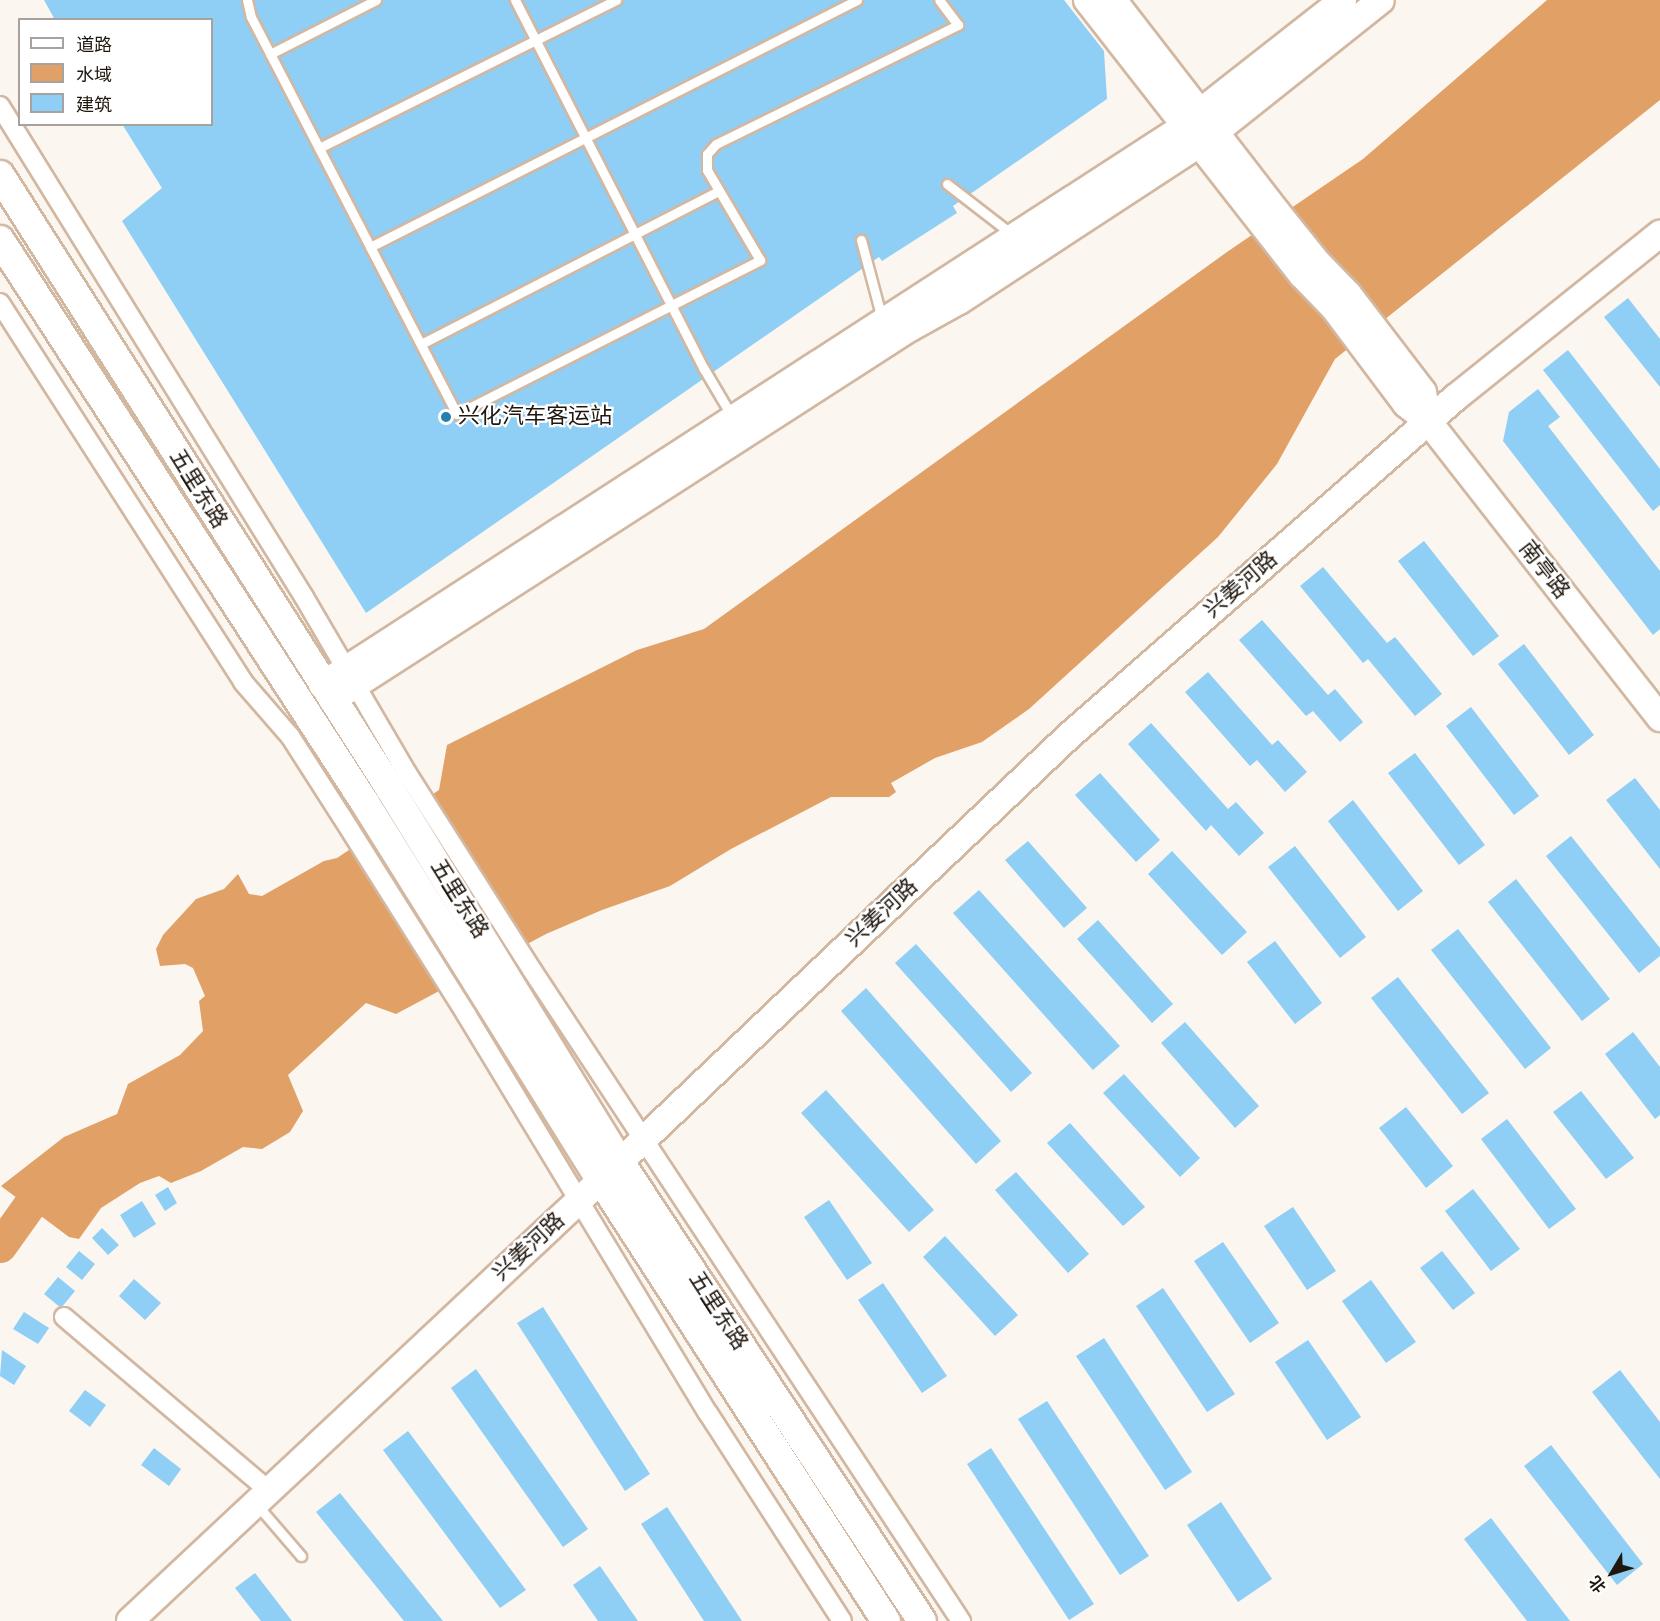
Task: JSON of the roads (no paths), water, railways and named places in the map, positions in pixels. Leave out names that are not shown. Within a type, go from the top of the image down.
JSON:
[{"type":"main road","name":"五里东路","points":[[0,175],[327,693],[398,780],[521,976],[611,1171],[886,1621]]},
{"type":"main road","name":"五里东路","points":[[0,240],[476,1005],[611,1171],[922,1621]]},
{"type":"street","points":[[1087,0],[1199,129],[1377,349],[1423,392],[1428,421]]},
{"type":"street","points":[[1113,0],[1199,129]]},
{"type":"street","points":[[738,427],[883,321],[1015,236],[1199,129],[1343,0]]},
{"type":"street","points":[[327,693],[738,427],[969,294],[1381,0]]},
{"type":"street","points":[[0,106],[351,677],[398,780]]},
{"type":"street","name":"兴姜河路","points":[[130,1621],[611,1171],[1070,735],[1428,421],[1660,234]]},
{"type":"street","points":[[0,303],[243,682],[354,810]]},
{"type":"street","name":"南亭路","points":[[1428,421],[1660,718]]},
{"type":"street","points":[[521,976],[643,1140],[961,1621]]},
{"type":"street","points":[[476,1005],[579,1201],[708,1413],[842,1621]]},
{"type":"street","points":[[64,1317],[262,1497]]},
{"type":"lane","points":[[247,0],[251,17],[457,414],[760,260],[707,170],[707,154],[716,144],[958,25],[939,0]]},
{"type":"lane","points":[[270,54],[376,0]]},
{"type":"lane","points":[[515,0],[672,305],[738,427]]},
{"type":"lane","points":[[319,148],[616,0]]},
{"type":"lane","points":[[370,247],[857,0]]},
{"type":"lane","points":[[947,184],[1015,236]]},
{"type":"lane","points":[[420,344],[719,191]]},
{"type":"lane","points":[[861,240],[883,321]]},
{"type":"lane","points":[[262,1497],[301,1556]]},
{"type":"water","points":[[1547,0],[1660,0],[1660,100],[1335,359],[1277,464],[1218,537],[1029,709],[982,742],[935,758],[891,783],[896,792],[889,797],[831,797],[731,849],[670,886],[602,910],[546,934],[396,1014],[366,1003],[288,1075],[303,1111],[290,1132],[262,1149],[243,1147],[201,1171],[171,1183],[159,1176],[140,1183],[101,1208],[79,1239],[69,1237],[1,1186],[64,1137],[117,1114],[128,1084],[180,1055],[203,1031],[199,1001],[205,996],[193,968],[185,964],[160,966],[156,949],[163,935],[196,899],[224,889],[238,874],[249,894],[262,896],[324,861],[337,858],[439,790],[447,745],[637,650],[704,629],[1227,252],[1363,159]]},
{"type":"waterway","points":[[0,1246],[55,1169]]},
{"type":"place","name":"兴化汽车客运站","points":[[446,417]]}]
